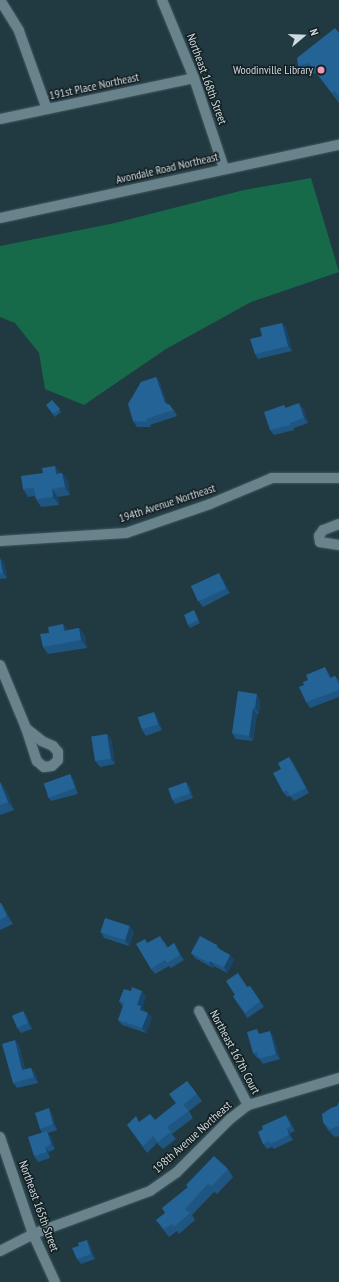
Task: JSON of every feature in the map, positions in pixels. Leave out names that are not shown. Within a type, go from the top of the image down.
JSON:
[{"type":"street","points":[[0,0],[19,31],[47,109]]},
{"type":"street","name":"Northeast 168th Street","points":[[162,0],[194,78],[224,168]]},
{"type":"street","name":"191st Place Northeast","points":[[0,118],[194,78]]},
{"type":"street","name":"Avondale Road Northeast","points":[[0,218],[224,168],[339,145]]},
{"type":"street","name":"194th Avenue Northeast","points":[[0,541],[126,532],[210,504],[272,478],[339,478]]},
{"type":"street","points":[[339,524],[323,530],[319,536],[320,542],[331,545],[339,545]]},
{"type":"street","points":[[0,665],[26,728]]},
{"type":"street","name":"Northeast 167th Court","points":[[199,1011],[248,1105]]},
{"type":"street","name":"198th Avenue Northeast","points":[[0,1251],[33,1234],[150,1191],[176,1172],[230,1119],[248,1105],[339,1078]]},
{"type":"street","name":"Northeast 165th Street","points":[[0,1137],[33,1234],[55,1282]]},
{"type":"green space","points":[[311,178],[339,272],[251,302],[166,349],[84,405],[45,389],[39,353],[15,323],[0,317],[0,246],[115,223],[244,190]]},
{"type":"building","points":[[335,28],[339,33],[339,97],[335,91],[332,93],[309,63],[298,66],[297,58]]},
{"type":"building","points":[[282,323],[288,346],[255,354],[250,339],[262,336],[260,328]]},
{"type":"building","points":[[156,377],[165,403],[170,405],[173,410],[146,419],[147,422],[133,421],[128,404],[141,382]]},
{"type":"building","points":[[52,400],[60,409],[53,414],[46,405]]},
{"type":"building","points":[[299,403],[304,418],[290,423],[290,425],[270,430],[264,412],[284,405],[285,408]]},
{"type":"building","points":[[55,466],[56,474],[62,473],[65,487],[52,489],[53,497],[36,499],[34,488],[23,489],[21,476],[43,473],[42,468]]},
{"type":"building","points":[[0,558],[3,573],[0,573]]},
{"type":"building","points":[[219,573],[226,588],[198,602],[191,586]]},
{"type":"building","points":[[194,610],[198,620],[188,625],[184,615]]},
{"type":"building","points":[[63,624],[64,631],[79,628],[81,640],[43,647],[40,634],[49,633],[48,627]]},
{"type":"building","points":[[325,667],[330,678],[335,676],[339,685],[339,690],[306,702],[299,687],[304,685],[303,682],[308,680],[306,675]]},
{"type":"building","points":[[238,691],[257,694],[255,708],[253,708],[249,736],[232,733]]},
{"type":"building","points":[[154,712],[158,724],[142,730],[138,717]]},
{"type":"building","points":[[107,734],[111,759],[95,761],[91,737]]},
{"type":"building","points":[[289,757],[306,788],[290,796],[287,790],[283,792],[273,773],[281,769],[278,763]]},
{"type":"building","points":[[70,774],[75,788],[49,798],[44,784]]},
{"type":"building","points":[[0,782],[8,802],[0,805]]},
{"type":"building","points":[[186,782],[190,793],[172,800],[168,788]]},
{"type":"building","points":[[0,903],[7,916],[0,920]]},
{"type":"building","points":[[105,918],[130,926],[125,940],[100,932]]},
{"type":"building","points":[[160,936],[167,948],[174,943],[180,955],[167,963],[165,960],[151,969],[136,944],[145,939],[147,943]]},
{"type":"building","points":[[200,936],[217,945],[216,947],[230,955],[224,967],[210,961],[209,963],[191,953]]},
{"type":"building","points":[[238,973],[247,987],[250,986],[260,1001],[245,1013],[233,996],[235,995],[226,981]]},
{"type":"building","points":[[132,987],[142,991],[137,1005],[141,1006],[140,1010],[148,1013],[142,1028],[118,1020],[124,1003],[119,1001],[124,989],[131,991]]},
{"type":"building","points":[[23,1011],[28,1023],[17,1028],[12,1016]]},
{"type":"building","points":[[257,1029],[259,1034],[270,1031],[276,1054],[259,1059],[257,1052],[253,1053],[247,1032]]},
{"type":"building","points":[[15,1040],[22,1070],[31,1068],[34,1077],[13,1083],[2,1044]]},
{"type":"building","points":[[187,1081],[197,1094],[183,1105],[189,1111],[167,1127],[171,1132],[158,1142],[153,1136],[143,1146],[127,1125],[136,1116],[139,1122],[150,1114],[155,1120],[176,1103],[169,1094]]},
{"type":"building","points":[[339,1102],[339,1126],[330,1129],[323,1122],[322,1114],[337,1106]]},
{"type":"building","points":[[49,1108],[53,1124],[40,1129],[35,1113]]},
{"type":"building","points":[[286,1115],[291,1126],[287,1128],[289,1135],[270,1144],[269,1141],[263,1144],[258,1132],[263,1129],[262,1126]]},
{"type":"building","points":[[47,1131],[51,1144],[45,1147],[47,1152],[34,1156],[28,1137]]},
{"type":"building","points":[[214,1156],[228,1169],[212,1186],[208,1184],[185,1209],[190,1213],[174,1227],[172,1224],[164,1229],[156,1220],[165,1213],[162,1208],[188,1187],[186,1185]]},
{"type":"building","points":[[87,1240],[91,1254],[77,1259],[72,1248],[79,1246],[78,1243]]},
{"type":"place","name":"Woodinville Library","points":[[321,70]]}]
